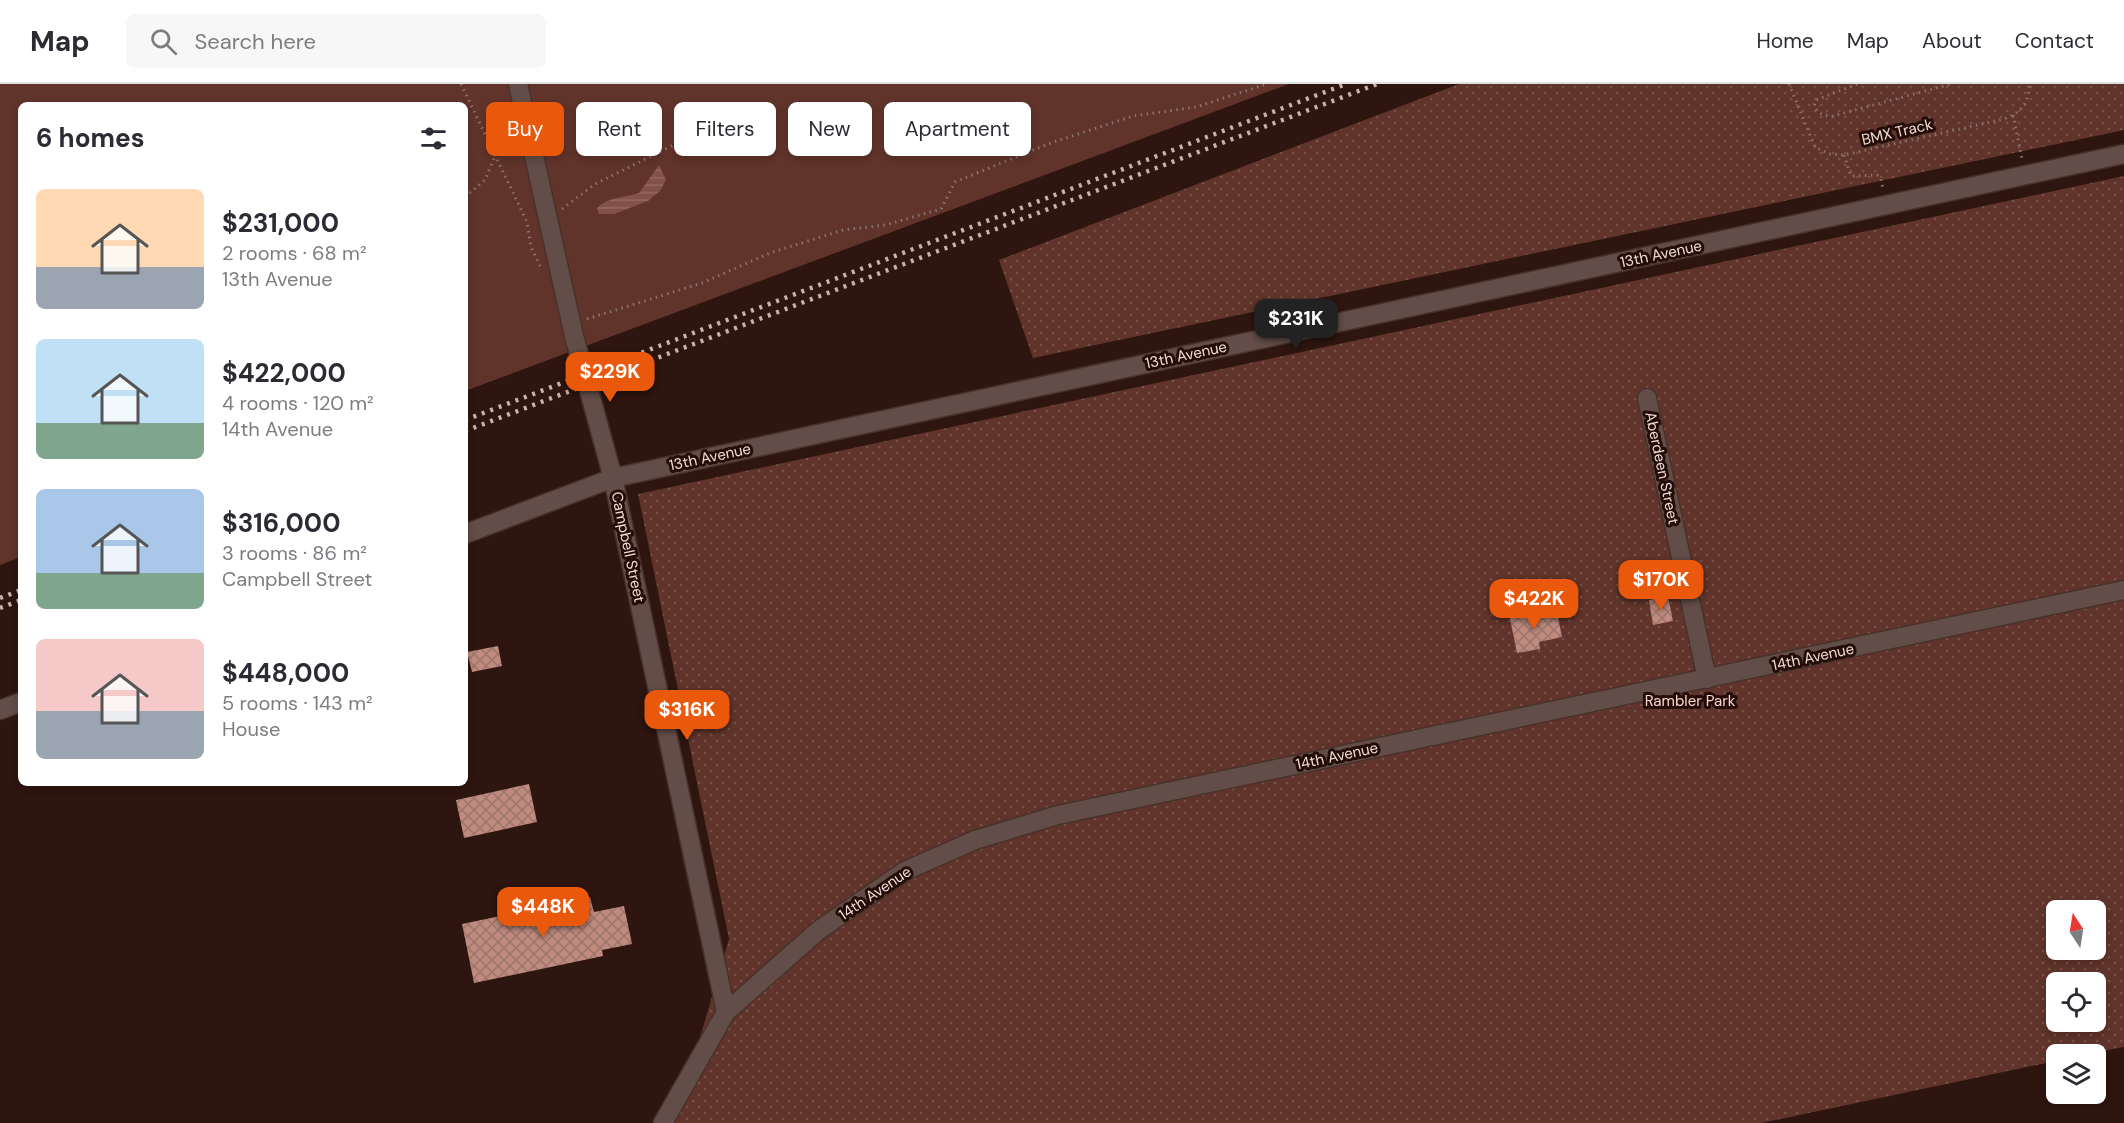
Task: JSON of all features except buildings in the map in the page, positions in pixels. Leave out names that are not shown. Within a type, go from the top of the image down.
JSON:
[{"type":"street","name":"Campbell Street","points":[[518,84],[574,336],[614,478],[726,1012]]},
{"type":"street","name":"13th Avenue","points":[[468,533],[614,478],[2124,154]]},
{"type":"street","name":"Aberdeen Street","points":[[1647,398],[1707,679]]},
{"type":"street","name":"14th Avenue","points":[[663,1123],[726,1012],[819,930],[905,871],[975,840],[1058,815],[2124,590]]},
{"type":"street","points":[[0,710],[18,703]]},
{"type":"path","points":[[461,84],[486,134]]},
{"type":"path","points":[[578,322],[658,298],[790,246],[843,230],[885,225],[941,209],[956,182],[1048,144],[1133,116],[1197,106],[1267,84]]},
{"type":"path","name":"BMX Track","points":[[1789,84],[1815,147],[1829,154],[1844,155],[2013,115]]},
{"type":"path","name":"BMX Track","points":[[1857,84],[1816,100],[1814,106],[1825,116],[1833,116],[1951,84]]},
{"type":"path","points":[[2026,175],[2013,115],[2028,100],[2029,84]]},
{"type":"path","points":[[558,212],[595,184],[674,145]]},
{"type":"path","points":[[1844,155],[1851,176],[1880,177],[1886,205]]},
{"type":"path","points":[[468,194],[485,180],[495,156]]},
{"type":"path","points":[[497,156],[502,173],[527,222],[531,247],[541,268]]},
{"type":"green space","points":[[0,84],[1289,84],[468,390],[468,102],[18,102],[18,558],[0,565]]},
{"type":"green space","points":[[1459,84],[2124,84],[2124,130],[1033,358],[999,260]]},
{"type":"green space","name":"Rambler Park","points":[[2124,176],[2124,1047],[2106,1050],[2106,1044],[2046,1044],[2046,1063],[1761,1123],[675,1123],[729,939],[638,494]]},
{"type":"shaded area","points":[[659,165],[666,180],[660,191],[648,201],[614,214],[599,214],[597,208],[607,201],[639,193]]},
{"type":"railway","points":[[468,419],[1346,84]]},
{"type":"railway","points":[[468,430],[1377,84]]},
{"type":"railway","points":[[0,598],[18,591]]},
{"type":"railway","points":[[0,608],[18,601]]}]
